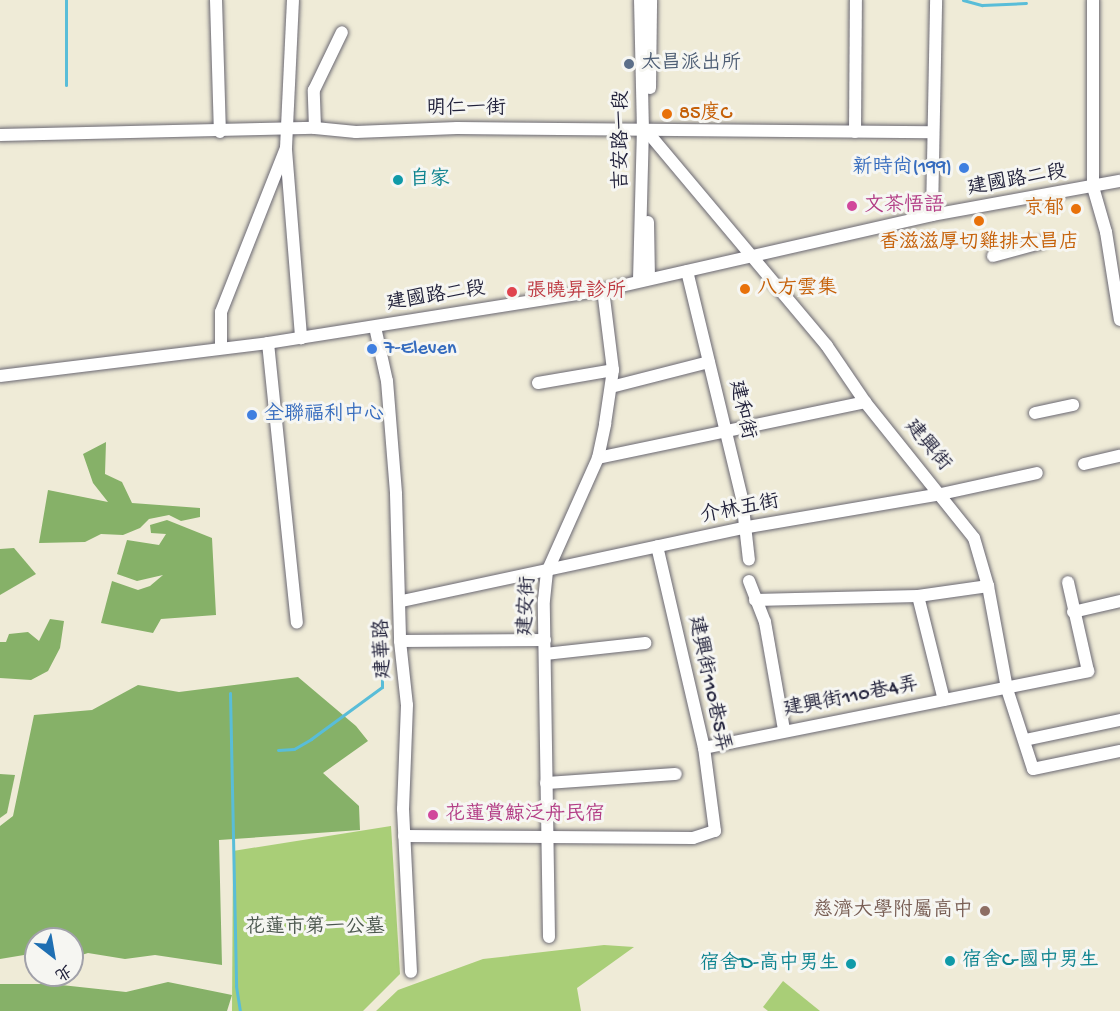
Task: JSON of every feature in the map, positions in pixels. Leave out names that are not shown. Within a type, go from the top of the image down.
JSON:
[{"type":"street","points":[[216,0],[220,132]]},
{"type":"street","points":[[293,0],[286,148],[301,338]]},
{"type":"street","name":"吉安路一段","points":[[640,0],[647,132]]},
{"type":"street","name":"吉安路一段","points":[[644,279],[651,0]]},
{"type":"street","points":[[855,132],[856,0]]},
{"type":"street","points":[[932,215],[936,0]]},
{"type":"street","points":[[1093,0],[1093,187],[1106,232],[1120,320]]},
{"type":"street","points":[[315,128],[314,90],[342,32]]},
{"type":"street","name":"明仁一街","points":[[0,135],[220,132],[315,128],[356,132],[457,128],[647,132],[932,132]]},
{"type":"street","name":"建興街","points":[[647,132],[827,346],[865,402],[974,538],[988,586],[1007,689],[1033,769],[1120,751]]},
{"type":"street","points":[[221,348],[221,312],[286,148]]},
{"type":"street","name":"建國路二段","points":[[0,376],[268,343],[603,290],[932,215],[1120,181]]},
{"type":"street","points":[[993,256],[1041,243]]},
{"type":"street","name":"建和街","points":[[687,271],[742,499],[749,560]]},
{"type":"street","name":"建安街","points":[[549,937],[545,640],[547,572],[598,458],[613,369],[603,290]]},
{"type":"street","name":"建華路","points":[[375,327],[387,381],[402,601],[400,640],[407,705],[404,836],[411,972]]},
{"type":"street","points":[[268,343],[297,623]]},
{"type":"street","points":[[611,387],[709,362]]},
{"type":"street","points":[[538,383],[613,369]]},
{"type":"street","points":[[598,458],[865,402]]},
{"type":"street","points":[[1035,414],[1073,405]]},
{"type":"street","points":[[1084,464],[1120,456]]},
{"type":"street","name":"介林五街","points":[[402,601],[547,572],[744,528],[941,494],[1037,473]]},
{"type":"street","name":"建興街110巷5弄","points":[[549,836],[693,838],[715,831],[704,748],[657,546]]},
{"type":"street","points":[[749,581],[765,622],[784,730]]},
{"type":"street","points":[[1068,582],[1073,612],[1120,601]]},
{"type":"street","points":[[755,600],[918,596],[988,586]]},
{"type":"street","points":[[918,596],[944,700]]},
{"type":"street","name":"建興街110巷4弄","points":[[704,748],[784,730],[1007,689],[1088,670],[1073,612]]},
{"type":"street","points":[[400,640],[545,640]]},
{"type":"street","points":[[546,654],[645,643]]},
{"type":"street","points":[[1025,740],[1120,720]]},
{"type":"street","points":[[546,783],[676,774]]},
{"type":"street","points":[[404,836],[549,836]]},
{"type":"green space","points":[[106,442],[105,474],[122,482],[132,503],[200,508],[200,517],[181,521],[169,515],[149,519],[140,528],[123,535],[101,534],[85,542],[39,543],[48,490],[108,502],[93,483],[83,454]]},
{"type":"green space","points":[[167,520],[212,538],[216,615],[161,619],[153,633],[101,623],[112,581],[138,590],[150,586],[163,575],[137,581],[117,574],[127,540],[159,545],[166,534],[151,533],[150,525]]},
{"type":"green space","points":[[14,548],[36,574],[0,595],[0,549]]},
{"type":"green space","points":[[50,619],[64,621],[60,648],[48,671],[31,680],[0,678],[0,642],[6,642],[9,634],[28,632],[39,641]]},
{"type":"green space","points":[[298,677],[356,726],[368,741],[323,773],[359,806],[360,830],[219,840],[222,965],[155,955],[125,959],[84,954],[84,927],[24,927],[24,955],[0,959],[0,826],[13,816],[34,715],[92,710],[138,685],[179,692]]},
{"type":"green space","points":[[0,774],[15,775],[7,813],[0,818]]},
{"type":"green space","name":"花蓮市第一公墓","points":[[391,826],[400,974],[363,1011],[232,1011],[233,851]]},
{"type":"green space","name":"花蓮市第一公墓","points":[[604,945],[634,947],[577,988],[581,1011],[376,1011],[398,990],[483,959]]},
{"type":"green space","points":[[783,981],[820,1011],[768,1011],[763,1007]]},
{"type":"green space","points":[[168,982],[232,995],[227,1011],[0,1011],[0,984],[24,984],[24,987],[80,987],[126,992]]},
{"type":"waterway","points":[[66,0],[66,85]]},
{"type":"waterway","points":[[963,0],[982,5],[1026,3]]},
{"type":"waterway","points":[[278,750],[294,749],[311,739],[382,687],[382,672]]},
{"type":"waterway","points":[[230,693],[236,986],[240,1011]]},
{"type":"place","name":"太昌派出所","points":[[629,64]]},
{"type":"place","name":"85度C","points":[[667,114]]},
{"type":"place","name":"新時尚(199)","points":[[964,168]]},
{"type":"place","name":"自家","points":[[398,180]]},
{"type":"place","name":"文茶悟語","points":[[852,206]]},
{"type":"place","name":"京郁","points":[[1076,209]]},
{"type":"place","name":"香滋滋厚切雞排太昌店","points":[[979,221]]},
{"type":"place","name":"八方雲集","points":[[745,289]]},
{"type":"place","name":"張曉昇診所","points":[[512,292]]},
{"type":"place","name":"7-Eleven","points":[[372,349]]},
{"type":"place","name":"全聯福利中心","points":[[252,415]]},
{"type":"place","name":"花蓮賞鯨泛舟民宿","points":[[433,815]]},
{"type":"place","name":"慈濟大學附屬高中","points":[[985,911]]},
{"type":"place","name":"宿舍C-國中男生","points":[[950,961]]},
{"type":"place","name":"宿舍D-高中男生","points":[[851,964]]}]
